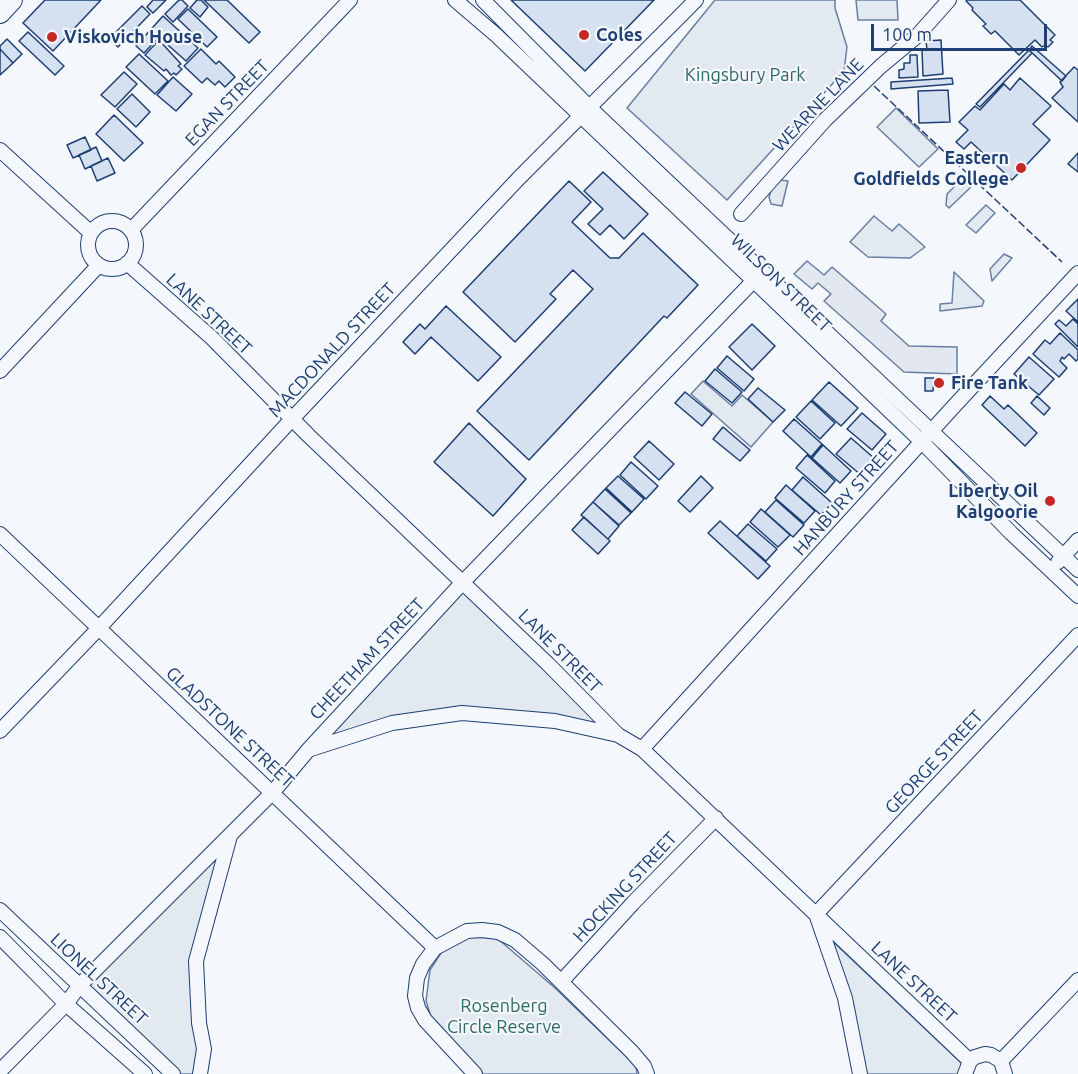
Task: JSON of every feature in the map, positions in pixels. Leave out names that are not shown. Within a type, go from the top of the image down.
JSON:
[{"type":"highway","points":[[0,12],[12,0]]},
{"type":"street","name":"EGAN STREET","points":[[131,230],[350,0]]},
{"type":"street","name":"WILSON STREET","points":[[455,0],[585,113],[926,437],[1078,570]]},
{"type":"street","name":"WILSON STREET","points":[[483,0],[585,113]]},
{"type":"street","name":"MACDONALD STREET","points":[[0,731],[511,187],[696,0]]},
{"type":"street","name":"WEARNE LANE","points":[[741,214],[825,120],[881,66],[917,36],[949,0]]},
{"type":"street","points":[[0,150],[91,233]]},
{"type":"street","points":[[107,221],[119,222],[131,230],[134,237],[133,256],[127,263],[116,268],[99,265],[91,256],[88,248],[91,233],[107,221]]},
{"type":"street","name":"LANE STREET","points":[[127,263],[212,338],[292,419],[463,582],[618,735],[642,749],[716,818],[816,914],[968,1067]]},
{"type":"street","points":[[0,371],[99,265]]},
{"type":"street","name":"HANBURY STREET","points":[[642,749],[1078,273]]},
{"type":"street","name":"CHEETHAM STREET","points":[[0,1071],[66,1004],[80,985],[273,792],[309,749],[463,582],[758,276]]},
{"type":"street","name":"WILSON STREET","points":[[926,437],[1011,533],[1078,596]]},
{"type":"street","name":"GLADSTONE STREET","points":[[0,534],[435,948]]},
{"type":"street","points":[[1050,570],[1078,540]]},
{"type":"street","name":"GEORGE STREET","points":[[816,914],[1078,635]]},
{"type":"street","points":[[309,749],[392,723],[462,713],[555,721],[618,735]]},
{"type":"street","name":"HOCKING STREET","points":[[561,982],[633,903],[716,818]]},
{"type":"street","points":[[200,1074],[204,1049],[199,1023],[196,961],[231,835]]},
{"type":"street","name":"LIONEL STREET","points":[[0,910],[173,1074]]},
{"type":"street","points":[[816,914],[845,998],[860,1074]]},
{"type":"street","points":[[474,1074],[425,1020],[418,1008],[415,996],[417,978],[423,964],[435,948],[467,932],[498,932],[515,940],[632,1052],[644,1066],[646,1074]]},
{"type":"street","points":[[0,937],[66,1004],[145,1074]]},
{"type":"street","points":[[968,1067],[975,1057],[985,1054],[991,1055],[1003,1067],[1078,980]]},
{"type":"green space","name":"Kingsbury Park","points":[[715,0],[835,0],[835,8],[847,47],[844,71],[727,200],[627,108]]},
{"type":"green space","points":[[856,0],[897,0],[898,20],[858,20]]},
{"type":"green space","points":[[896,108],[938,149],[919,167],[877,127]]},
{"type":"green space","points":[[780,180],[788,181],[782,206],[771,204],[769,197],[772,188]]},
{"type":"green space","points":[[957,184],[966,184],[971,187],[949,208],[946,205],[947,194]]},
{"type":"green space","points":[[986,205],[995,213],[976,233],[966,225]]},
{"type":"green space","points":[[874,216],[892,231],[899,224],[925,247],[910,258],[868,257],[850,242]]},
{"type":"green space","points":[[1004,254],[1012,258],[992,281],[990,269]]},
{"type":"green space","points":[[954,272],[984,301],[982,306],[940,311],[940,304],[952,303]]},
{"type":"green space","points":[[703,381],[732,406],[742,395],[773,422],[751,447],[691,394]]},
{"type":"green space","points":[[463,582],[618,735],[462,713],[309,749]]},
{"type":"green space","points":[[231,835],[196,961],[200,1074],[173,1074],[80,985]]},
{"type":"green space","name":"Rosenberg Circle Reserve","points":[[464,937],[497,938],[555,988],[636,1066],[637,1074],[483,1074],[431,1017],[426,1001],[430,970],[441,953]]},
{"type":"green space","points":[[828,937],[973,1074],[863,1074]]},
{"type":"shaded area","points":[[807,261],[824,275],[832,267],[886,314],[881,321],[909,346],[957,347],[957,374],[904,372],[824,301],[831,294],[818,283],[812,289],[794,274]]},
{"type":"building","name":"Viskovich House","points":[[45,0],[101,0],[53,51],[23,23]]},
{"type":"building","points":[[153,0],[166,0],[153,13],[147,7]]},
{"type":"building","points":[[179,0],[188,6],[173,22],[165,14]]},
{"type":"building","points":[[197,0],[201,0],[208,7],[200,17],[190,8]]},
{"type":"building","points":[[204,0],[227,0],[260,32],[249,43]]},
{"type":"building","name":"Coles","points":[[511,0],[654,0],[585,71]]},
{"type":"building","points":[[967,0],[1020,0],[1055,35],[1050,40],[1053,42],[1048,47],[1045,45],[1042,47],[1035,40],[1019,55],[995,31],[991,34],[983,26],[986,24],[972,10]]},
{"type":"building","points":[[142,6],[150,14],[118,47],[109,39]]},
{"type":"building","points":[[188,9],[217,37],[207,47],[178,19]]},
{"type":"building","points":[[163,16],[198,48],[186,61],[159,37],[144,53],[136,46]]},
{"type":"building","points":[[28,32],[64,66],[55,75],[19,41]]},
{"type":"building","points":[[7,39],[22,54],[13,63],[0,49]]},
{"type":"building","points":[[159,40],[181,64],[178,66],[182,69],[176,75],[174,73],[171,75],[166,69],[164,71],[145,55]]},
{"type":"building","points":[[941,40],[943,74],[923,76],[922,50],[927,50],[926,41]]},
{"type":"building","points":[[1032,46],[1066,76],[1062,81],[1029,50]]},
{"type":"building","points":[[0,49],[13,63],[0,75]]},
{"type":"building","points":[[201,49],[216,64],[219,61],[235,77],[225,87],[219,81],[215,85],[207,78],[202,83],[184,66]]},
{"type":"building","points":[[1029,50],[1032,53],[980,107],[976,104]]},
{"type":"building","points":[[139,54],[168,81],[155,94],[126,67]]},
{"type":"building","points":[[910,55],[917,55],[918,77],[899,78],[899,70],[904,69],[904,63],[910,63]]},
{"type":"building","points":[[1074,67],[1078,70],[1078,122],[1052,98],[1063,87],[1060,82]]},
{"type":"building","points":[[124,72],[137,84],[115,107],[101,95]]},
{"type":"building","points":[[173,77],[192,94],[176,111],[157,95]]},
{"type":"building","points":[[952,78],[953,84],[891,89],[891,82]]},
{"type":"building","points":[[1020,78],[1051,106],[1033,124],[1050,140],[1012,180],[971,142],[964,149],[956,142],[968,130],[959,122],[975,106],[980,110],[1004,84],[1010,90]]},
{"type":"building","points":[[948,90],[950,122],[919,123],[918,91]]},
{"type":"building","points":[[132,94],[150,112],[136,127],[117,109]]},
{"type":"building","points":[[114,115],[143,143],[124,161],[96,134]]},
{"type":"building","points":[[85,137],[91,150],[73,158],[67,145]]},
{"type":"building","points":[[96,147],[102,161],[85,169],[79,155]]},
{"type":"building","points":[[1078,153],[1078,172],[1068,164]]},
{"type":"building","points":[[108,158],[115,173],[97,181],[91,166]]},
{"type":"building","points":[[603,172],[648,214],[624,239],[610,225],[600,235],[588,224],[603,209],[584,191]]},
{"type":"building","points":[[569,181],[591,202],[572,222],[610,258],[619,258],[643,233],[698,285],[667,318],[664,316],[529,460],[477,411],[593,289],[573,270],[550,294],[556,299],[515,342],[463,292]]},
{"type":"building","points":[[1078,299],[1078,322],[1066,311]]},
{"type":"building","points":[[446,306],[501,357],[478,381],[431,337],[415,354],[403,342],[420,324],[425,329]]},
{"type":"building","points":[[1073,319],[1078,324],[1078,347],[1055,324],[1059,320],[1066,326]]},
{"type":"building","points":[[752,324],[775,346],[752,370],[729,347]]},
{"type":"building","points":[[1060,333],[1078,350],[1078,359],[1076,361],[1069,354],[1064,359],[1062,357],[1060,361],[1067,368],[1059,377],[1033,354],[1045,340],[1050,344]]},
{"type":"building","points":[[727,356],[754,379],[744,391],[717,368]]},
{"type":"building","points":[[1029,357],[1054,379],[1039,395],[1014,374]]},
{"type":"building","points":[[715,369],[742,392],[732,403],[705,381]]},
{"type":"building","points":[[925,378],[934,378],[933,391],[925,391]]},
{"type":"building","points":[[829,382],[858,408],[841,426],[812,400]]},
{"type":"building","points":[[758,388],[785,410],[773,422],[748,399]]},
{"type":"building","points":[[685,392],[712,414],[702,426],[675,403]]},
{"type":"building","points":[[990,396],[1004,409],[1008,405],[1037,433],[1025,446],[982,405]]},
{"type":"building","points":[[1037,396],[1050,408],[1044,415],[1031,403]]},
{"type":"building","points":[[811,401],[835,423],[820,439],[796,417]]},
{"type":"building","points":[[862,413],[886,434],[872,450],[847,429]]},
{"type":"building","points":[[794,419],[822,444],[811,457],[783,431]]},
{"type":"building","points":[[469,423],[526,479],[493,516],[434,462]]},
{"type":"building","points":[[723,427],[750,450],[740,461],[713,439]]},
{"type":"building","points":[[851,438],[875,459],[861,475],[836,454]]},
{"type":"building","points":[[649,441],[674,464],[659,480],[634,457]]},
{"type":"building","points":[[823,445],[851,471],[840,483],[812,458]]},
{"type":"building","points":[[807,455],[835,481],[825,493],[796,468]]},
{"type":"building","points":[[631,462],[658,486],[646,499],[620,475]]},
{"type":"building","points":[[618,476],[644,499],[632,512],[606,488]]},
{"type":"building","points":[[701,476],[713,488],[690,512],[678,501]]},
{"type":"building","points":[[803,477],[832,503],[821,515],[792,490]]},
{"type":"building","points":[[786,485],[815,511],[804,523],[775,498]]},
{"type":"building","points":[[605,489],[631,513],[619,525],[593,502]]},
{"type":"building","points":[[776,500],[804,525],[793,537],[765,512]]},
{"type":"building","points":[[593,502],[619,526],[608,539],[581,515]]},
{"type":"building","points":[[761,509],[790,535],[778,547],[750,522]]},
{"type":"building","points":[[584,517],[610,541],[598,554],[572,530]]},
{"type":"building","points":[[720,521],[770,566],[758,579],[708,533]]},
{"type":"building","points":[[748,524],[777,549],[766,561],[737,536]]},
{"type":"fence","points":[[874,86],[1062,262]]},
{"type":"place","name":"Coles","points":[[584,35]]},
{"type":"place","name":"Viskovich House","points":[[52,37]]},
{"type":"place","name":"Eastern Goldfields College","points":[[1021,168]]},
{"type":"place","name":"Fire Tank","points":[[939,383]]},
{"type":"place","name":"Liberty Oil Kalgoorie","points":[[1050,501]]}]
